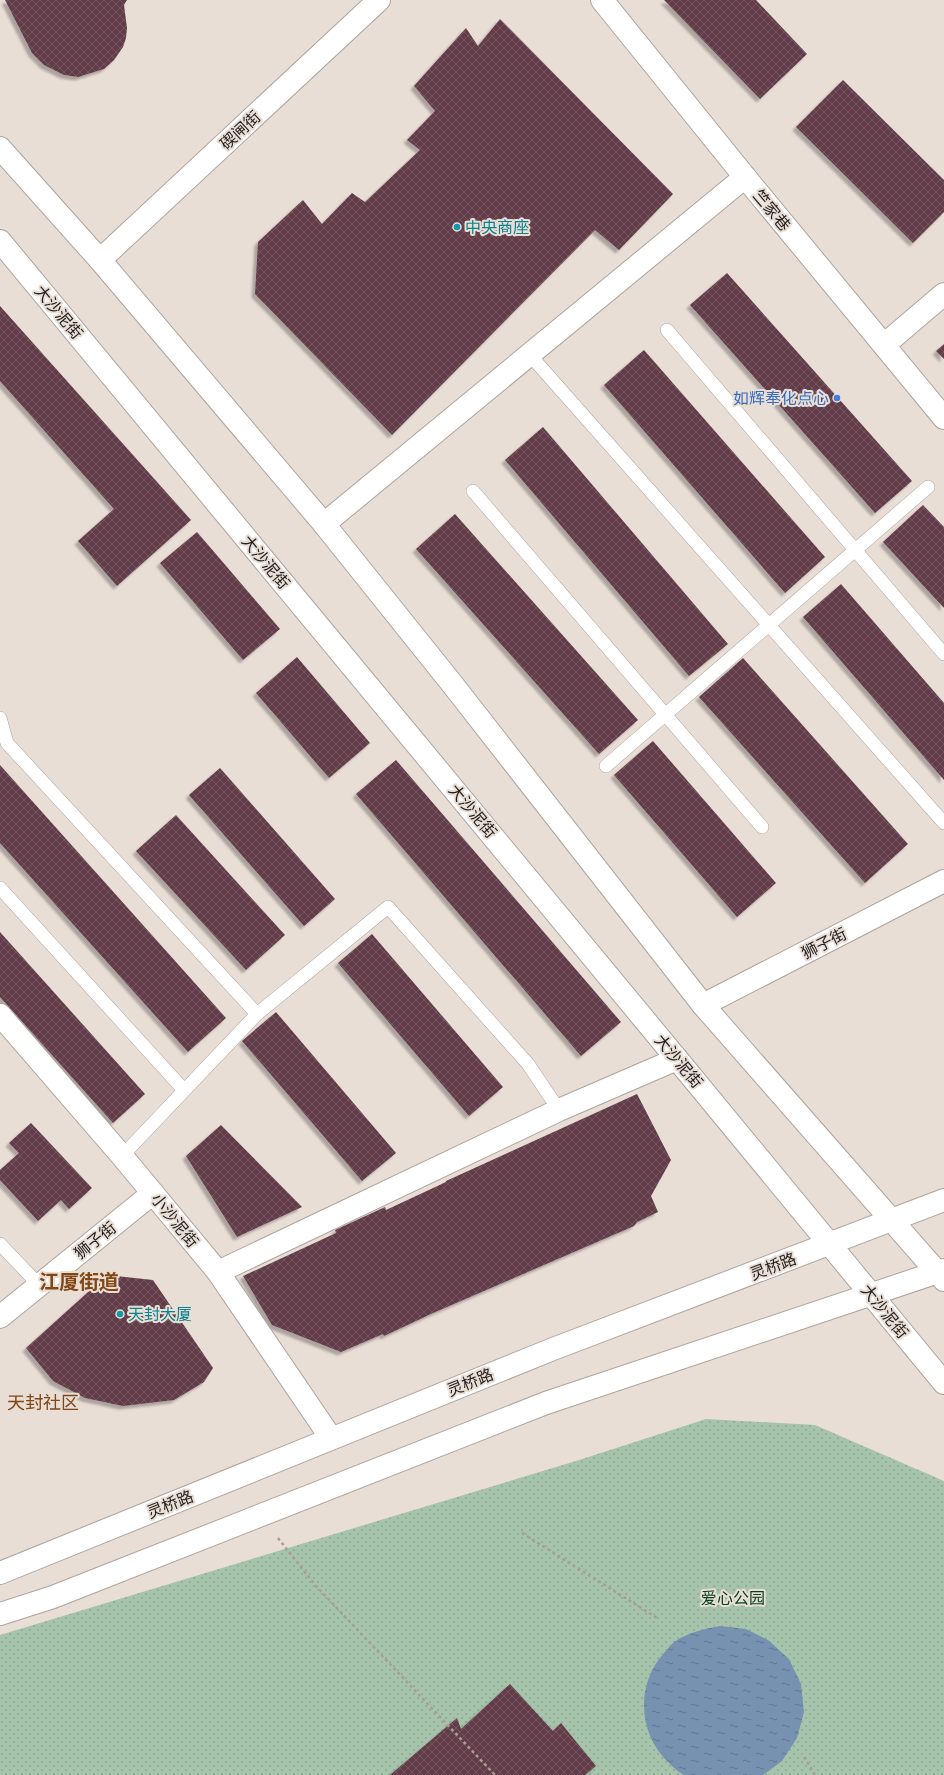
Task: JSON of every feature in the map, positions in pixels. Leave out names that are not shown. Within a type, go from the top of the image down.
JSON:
[{"type":"main road","name":"碶闸街","points":[[100,260],[379,0]]},
{"type":"main road","name":"竺家巷","points":[[602,0],[745,177],[944,418]]},
{"type":"main road","points":[[0,148],[100,260],[324,524],[453,685],[703,1004],[892,1220],[942,1274],[872,1295],[546,1403],[53,1597],[0,1614]]},
{"type":"main road","points":[[324,524],[745,177]]},
{"type":"main road","name":"大沙泥街","points":[[0,241],[677,1058],[944,1383]]},
{"type":"main road","points":[[884,345],[944,294]]},
{"type":"main road","name":"狮子街","points":[[703,1004],[944,881]]},
{"type":"main road","name":"小沙泥街","points":[[0,1015],[122,1156],[218,1272],[331,1438]]},
{"type":"main road","points":[[218,1272],[559,1110],[677,1058]]},
{"type":"main road","name":"狮子街","points":[[0,1317],[153,1193]]},
{"type":"main road","name":"灵桥路","points":[[0,1573],[553,1349],[944,1200]]},
{"type":"lane","points":[[667,330],[944,654]]},
{"type":"lane","points":[[530,355],[944,822]]},
{"type":"lane","points":[[606,766],[928,487]]},
{"type":"lane","points":[[473,491],[762,827]]},
{"type":"lane","points":[[0,718],[7,743],[257,1014]]},
{"type":"lane","points":[[0,888],[184,1090]]},
{"type":"lane","points":[[122,1156],[257,1014],[388,906],[528,1064],[559,1110]]},
{"type":"lane","points":[[0,1244],[39,1285]]},
{"type":"path","points":[[261,1516],[315,1585],[495,1775]]},
{"type":"path","points":[[522,1533],[657,1618]]},
{"type":"path","points":[[804,1757],[815,1775]]},
{"type":"green space","name":"爱心公园","points":[[706,1419],[815,1425],[944,1481],[944,1775],[0,1775],[0,1635],[576,1461]]},
{"type":"water","points":[[720,1626],[746,1629],[768,1640],[789,1659],[801,1684],[804,1712],[797,1738],[782,1761],[763,1775],[684,1775],[670,1764],[659,1752],[651,1739],[646,1725],[644,1710],[648,1680],[664,1653],[674,1642],[691,1633]]},
{"type":"building","points":[[5,0],[127,0],[124,5],[127,28],[123,47],[114,60],[104,69],[78,77],[64,75],[44,65],[32,53]]},
{"type":"building","points":[[664,0],[756,0],[807,54],[760,99]]},
{"type":"building","name":"中央商座","points":[[500,19],[673,194],[619,250],[595,230],[392,435],[255,294],[258,242],[303,200],[322,224],[352,193],[365,202],[420,150],[407,140],[435,111],[414,86],[466,28],[478,46]]},
{"type":"building","points":[[843,80],[944,180],[944,212],[913,243],[796,127]]},
{"type":"building","points":[[727,273],[912,481],[875,513],[690,305]]},
{"type":"building","points":[[0,306],[191,520],[117,586],[78,541],[114,509],[0,381]]},
{"type":"building","points":[[944,344],[944,359],[936,351]]},
{"type":"building","points":[[644,350],[825,557],[785,593],[604,385]]},
{"type":"building","points":[[543,427],[728,644],[689,676],[505,460]]},
{"type":"building","points":[[923,505],[944,527],[944,608],[883,542]]},
{"type":"building","points":[[455,514],[638,720],[599,754],[416,549]]},
{"type":"building","points":[[197,532],[280,629],[243,660],[160,563]]},
{"type":"building","points":[[841,584],[944,703],[944,780],[803,617]]},
{"type":"building","points":[[297,657],[370,743],[329,778],[256,693]]},
{"type":"building","points":[[743,658],[908,844],[865,883],[699,697]]},
{"type":"building","points":[[653,741],[776,883],[737,917],[614,775]]},
{"type":"building","points":[[396,760],[621,1022],[581,1056],[356,794]]},
{"type":"building","points":[[0,765],[226,1018],[188,1052],[0,843]]},
{"type":"building","points":[[220,768],[335,899],[304,926],[189,795]]},
{"type":"building","points":[[176,815],[285,935],[246,970],[136,851]]},
{"type":"building","points":[[0,932],[145,1094],[113,1123],[0,997]]},
{"type":"building","points":[[372,934],[503,1087],[469,1116],[338,963]]},
{"type":"building","points":[[276,1012],[396,1153],[362,1181],[242,1041]]},
{"type":"building","points":[[637,1094],[671,1160],[651,1196],[658,1212],[637,1222],[634,1226],[433,1313],[384,1336],[383,1334],[341,1352],[272,1325],[243,1276],[336,1233],[335,1230],[385,1207],[386,1210]]},
{"type":"building","points":[[31,1123],[92,1188],[69,1209],[61,1200],[38,1221],[0,1180],[0,1170],[19,1153],[9,1143]]},
{"type":"building","points":[[221,1125],[302,1207],[237,1237],[186,1156]]},
{"type":"building","name":"天封大厦","points":[[107,1275],[153,1280],[213,1368],[204,1382],[174,1400],[123,1406],[85,1398],[53,1381],[26,1348]]},
{"type":"building","points":[[510,1684],[553,1731],[561,1723],[596,1766],[585,1775],[390,1775],[457,1718],[461,1729]]},
{"type":"place","name":"中央商座","points":[[457,227]]},
{"type":"place","name":"如辉奉化点心","points":[[837,398]]},
{"type":"place","name":"天封大厦","points":[[120,1314]]},
{"type":"district","name":"江厦街道","points":[[79,1282]]},
{"type":"district","name":"天封社区","points":[[43,1403]]}]
